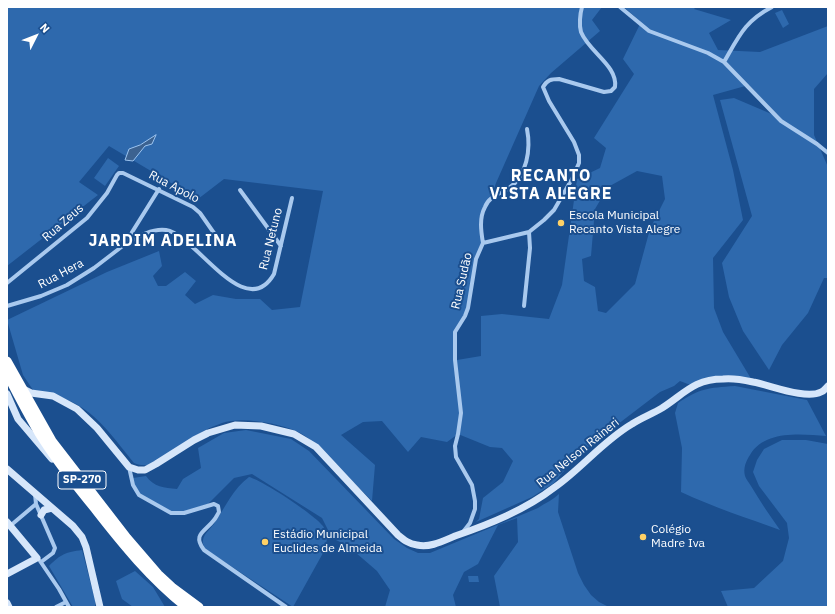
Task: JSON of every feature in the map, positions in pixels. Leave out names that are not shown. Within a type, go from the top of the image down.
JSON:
[{"type":"highway","name":"SP-270","points":[[7,361],[52,441],[127,538],[158,574],[172,587],[199,607]]},
{"type":"highway","name":"SP-270","points":[[7,374],[31,419],[67,475],[146,572],[186,607]]},
{"type":"main road","name":"Rua Nelson Raineri","points":[[129,467],[138,470],[145,470],[208,433],[235,425],[274,428],[294,434],[316,447],[398,535],[407,542],[426,546],[505,517],[531,504],[572,474],[610,440],[632,424],[662,408],[693,386],[705,380],[724,378],[753,382],[792,392],[809,394],[825,394],[828,386]]},
{"type":"main road","points":[[23,389],[31,393],[54,396],[77,409],[97,428],[129,467]]},
{"type":"main road","points":[[35,410],[38,398],[43,394]]},
{"type":"main road","points":[[8,399],[18,419],[67,475]]},
{"type":"main road","points":[[7,414],[16,415]]},
{"type":"main road","points":[[7,469],[73,526],[82,537],[86,547],[100,607]]},
{"type":"main road","points":[[41,515],[44,510],[52,508]]},
{"type":"main road","points":[[7,574],[39,560],[9,524]]},
{"type":"main road","points":[[7,603],[9,607]]},
{"type":"street","name":"Rua Sudão","points":[[461,534],[470,523],[475,509],[475,500],[472,485],[456,457],[455,446],[461,413],[455,360],[455,332],[468,308],[476,259],[483,244],[529,232],[554,210],[579,163],[579,155],[574,142],[549,101],[543,87],[551,79],[559,79],[604,92],[611,91],[615,87],[616,80],[610,68],[589,45],[581,32],[580,14],[582,7]]},
{"type":"street","points":[[620,7],[649,30],[708,53],[724,62],[781,121],[817,144],[828,153]]},
{"type":"street","points":[[724,62],[746,26],[758,14],[772,7]]},
{"type":"street","points":[[483,244],[480,225],[484,207],[491,198],[516,183],[521,175],[529,148],[528,129]]},
{"type":"street","name":"Rua Zeus","points":[[7,283],[87,218],[107,193],[117,175],[119,173],[123,173]]},
{"type":"street","name":"Rua Apolo","points":[[123,173],[193,206],[200,212],[223,246]]},
{"type":"street","name":"Rua Hera","points":[[7,306],[41,296],[67,285],[94,268],[124,245],[159,189]]},
{"type":"street","points":[[240,190],[281,246]]},
{"type":"street","name":"Rua Netuno","points":[[124,245],[152,231],[167,230],[180,237],[238,286],[250,289],[261,288],[269,282],[274,274],[292,198]]},
{"type":"street","points":[[524,306],[530,248],[529,232]]},
{"type":"street","points":[[129,467],[133,486],[139,496],[171,512],[184,513],[214,504],[218,506],[219,512],[213,521],[202,532],[199,537],[199,544],[204,550],[286,607]]},
{"type":"street","points":[[35,494],[36,504],[55,548],[53,553],[39,560],[60,589],[69,607]]},
{"type":"street","points":[[9,524],[36,504]]},
{"type":"street","points":[[56,607],[66,602]]},
{"type":"shaded area","points":[[7,7],[602,7],[592,20],[600,31],[551,73],[539,86],[496,183],[491,198],[485,207],[481,225],[483,243],[476,259],[468,308],[455,332],[457,360],[481,356],[481,316],[502,314],[549,319],[562,285],[577,179],[600,168],[606,148],[594,138],[634,74],[623,59],[641,22],[624,7],[696,7],[694,9],[731,20],[709,33],[718,50],[760,52],[828,26],[828,73],[814,89],[814,135],[828,167],[828,278],[824,278],[808,313],[782,345],[769,370],[743,331],[729,297],[722,263],[752,216],[720,100],[734,98],[781,118],[749,85],[713,95],[733,170],[743,220],[713,258],[714,308],[723,332],[753,382],[724,379],[693,386],[680,381],[674,386],[660,392],[588,447],[554,483],[532,497],[476,522],[479,519],[483,498],[503,482],[513,461],[502,448],[490,447],[458,434],[447,442],[421,437],[408,452],[382,421],[363,422],[341,435],[375,465],[372,501],[310,439],[289,428],[259,421],[239,420],[222,423],[200,433],[167,457],[159,461],[143,465],[134,463],[106,429],[90,414],[72,402],[33,390],[23,375],[7,320],[107,272],[159,251],[162,266],[153,276],[158,286],[166,286],[185,272],[196,281],[185,295],[195,304],[213,295],[236,299],[260,299],[272,310],[300,307],[323,191],[224,179],[198,199],[109,146],[79,182],[98,195],[7,266]],"holes":[[[637,171],[662,176],[665,199],[650,229],[635,284],[606,313],[598,311],[595,287],[584,281],[582,259],[591,256],[595,209],[608,187]]]},
{"type":"shaded area","points":[[782,10],[789,24],[783,28],[775,13]]},
{"type":"shaded area","points":[[156,135],[152,144],[145,146],[133,161],[125,160],[129,149],[140,145]]},
{"type":"shaded area","points":[[108,158],[119,166],[105,186],[94,178]]},
{"type":"shaded area","points":[[735,386],[807,400],[826,436],[784,435],[774,437],[764,441],[756,447],[747,460],[744,473],[745,477],[780,530],[681,492],[682,448],[675,413],[678,403],[693,394],[705,390],[718,387]]},
{"type":"shaded area","points":[[246,430],[291,439],[309,451],[394,539],[407,548],[418,553],[430,553],[538,508],[559,494],[558,512],[578,573],[591,595],[599,602],[609,607],[500,607],[494,576],[518,542],[517,518],[498,525],[478,564],[464,572],[453,595],[456,607],[385,607],[390,590],[377,571],[348,546],[332,538],[322,518],[252,474],[234,478],[208,504],[184,512],[172,512],[139,495],[133,485],[133,478],[146,476],[156,485],[177,489],[183,479],[201,468],[198,448],[224,433]]},
{"type":"shaded area","points":[[782,440],[806,440],[828,444],[828,607],[728,607],[721,591],[754,588],[783,561],[789,538],[787,523],[759,486],[753,472],[757,460],[764,449]]},
{"type":"shaded area","name":"Estádio Municipal Euclides de Almeida","points":[[249,477],[265,484],[299,506],[318,521],[325,529],[327,536],[323,553],[293,607],[205,549],[203,544],[205,535],[214,524],[234,492]]},
{"type":"shaded area","points":[[82,550],[95,600],[95,607],[73,607],[49,566],[64,554]]},
{"type":"shaded area","points":[[135,571],[153,587],[165,607],[133,607],[122,599],[116,581]]},
{"type":"shaded area","points":[[468,576],[478,576],[479,582],[469,582]]},
{"type":"place","name":"Escola Municipal Recanto Vista Alegre","points":[[561,223]]},
{"type":"place","name":"Colégio Madre Iva","points":[[643,537]]},
{"type":"place","name":"Estádio Municipal Euclides de Almeida","points":[[265,542]]},
{"type":"district","name":"RECANTO VISTA ALEGRE","points":[[551,185]]},
{"type":"district","name":"JARDIM ADELINA","points":[[163,241]]}]
